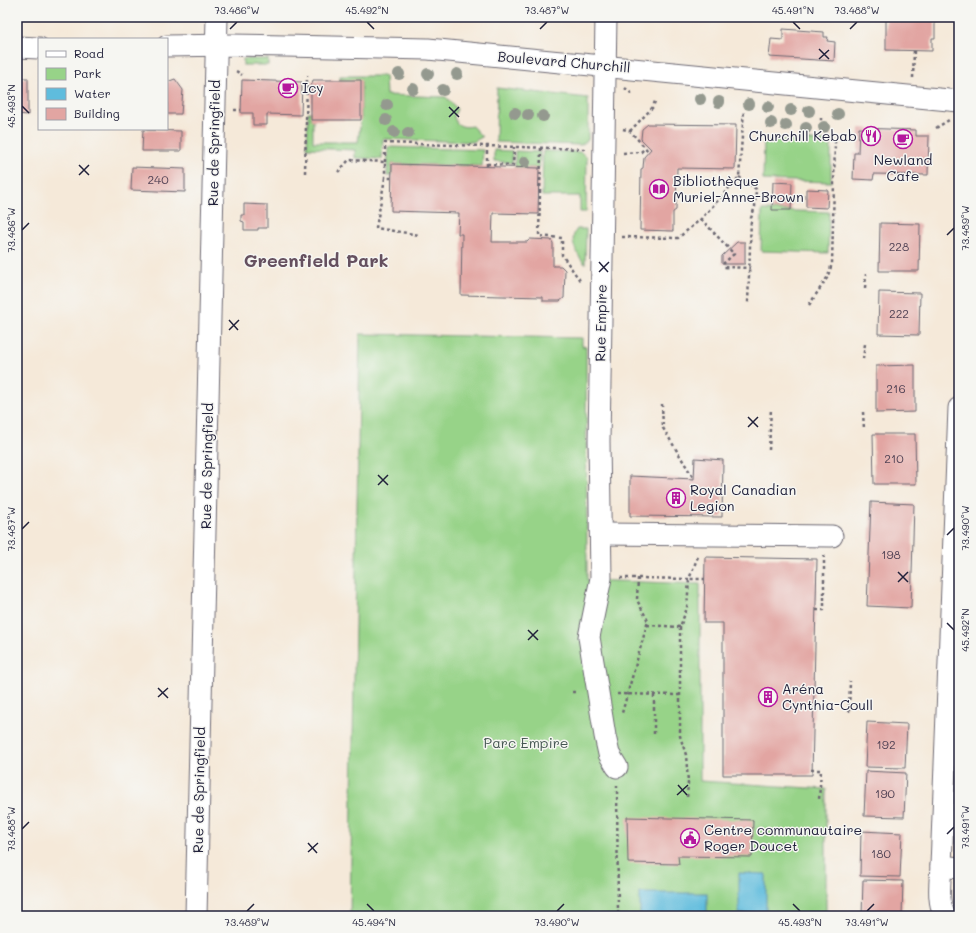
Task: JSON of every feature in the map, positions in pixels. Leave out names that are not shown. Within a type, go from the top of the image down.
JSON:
[{"type":"street","name":"Rue de Springfield","points":[[196,916],[217,17]]},
{"type":"street","name":"Rue Empire","points":[[606,17],[598,441],[601,578],[589,637],[609,754],[617,767]]},
{"type":"street","name":"Boulevard Churchill","points":[[168,46],[216,45],[428,49],[959,100]]},
{"type":"street","points":[[17,47],[38,48]]},
{"type":"street","points":[[945,916],[942,910],[940,888],[950,867],[959,408]]},
{"type":"street","points":[[601,534],[828,536]]},
{"type":"path","points":[[912,80],[914,50]]},
{"type":"path","points":[[304,173],[307,76]]},
{"type":"path","points":[[625,88],[632,94]]},
{"type":"path","points":[[630,131],[653,107],[655,101]]},
{"type":"path","points":[[620,237],[678,238],[701,219],[739,177],[744,110]]},
{"type":"path","points":[[809,306],[827,278],[832,264],[835,141],[821,130],[821,118]]},
{"type":"path","points":[[936,128],[950,119]]},
{"type":"path","points":[[623,129],[630,131],[649,152]]},
{"type":"path","points":[[419,235],[376,228],[385,178],[386,143],[590,150]]},
{"type":"path","points":[[487,146],[487,165],[513,165],[514,147]]},
{"type":"path","points":[[541,148],[539,236],[562,238],[562,256],[582,284]]},
{"type":"path","points":[[622,153],[641,152],[645,148]]},
{"type":"path","points":[[338,172],[350,160],[385,162]]},
{"type":"path","points":[[739,177],[756,189],[755,208],[751,218],[748,304]]},
{"type":"path","points":[[385,178],[391,178]]},
{"type":"path","points":[[701,219],[734,254],[724,263],[724,267],[750,268]]},
{"type":"path","points":[[865,288],[866,274]]},
{"type":"path","points":[[863,359],[865,344]]},
{"type":"path","points":[[662,404],[663,428],[694,479]]},
{"type":"path","points":[[769,450],[771,408]]},
{"type":"path","points":[[863,412],[864,429]]},
{"type":"path","points":[[687,799],[688,782],[686,755],[680,736],[680,627],[687,608],[689,579],[707,534]]},
{"type":"path","points":[[816,610],[824,610],[828,536]]},
{"type":"path","points":[[601,578],[705,579]]},
{"type":"path","points":[[621,716],[648,621],[637,600],[638,578]]},
{"type":"path","points":[[647,625],[680,627]]},
{"type":"path","points":[[849,712],[850,682]]},
{"type":"path","points":[[572,692],[598,694],[680,695]]},
{"type":"path","points":[[654,694],[654,734]]},
{"type":"path","points":[[617,767],[618,916]]},
{"type":"path","points":[[812,770],[821,770],[819,800]]},
{"type":"green space","points":[[243,59],[268,59],[268,65],[243,65]]},
{"type":"green space","points":[[340,76],[385,76],[386,95],[446,97],[457,109],[454,116],[456,122],[460,126],[472,126],[482,137],[473,142],[383,139],[382,159],[355,158],[355,150],[307,148],[308,112],[311,112],[311,119],[313,120],[313,142],[358,142],[361,119],[361,81],[340,80]]},
{"type":"green space","points":[[497,88],[588,98],[588,140],[581,145],[496,142]]},
{"type":"green space","points":[[764,140],[831,141],[831,182],[763,180]]},
{"type":"green space","points":[[388,147],[483,150],[482,166],[392,164],[391,176],[387,176]]},
{"type":"green space","points":[[494,150],[512,151],[512,163],[494,161]]},
{"type":"green space","points":[[515,151],[540,152],[539,168],[515,167]]},
{"type":"green space","points":[[543,151],[581,152],[587,158],[586,212],[580,212],[580,196],[542,196]]},
{"type":"green space","points":[[762,210],[829,212],[828,253],[761,251]]},
{"type":"green space","points":[[577,229],[586,229],[585,264],[579,256],[573,243],[574,233]]},
{"type":"green space","name":"Parc Empire","points":[[360,334],[582,338],[582,346],[586,347],[587,580],[700,584],[700,781],[826,789],[826,916],[350,916]]},
{"type":"water","points":[[739,873],[766,874],[766,914],[739,914]]},
{"type":"water","points":[[640,893],[707,893],[707,916],[640,916]]},
{"type":"building","points":[[675,17],[675,19],[659,18]]},
{"type":"building","points":[[886,17],[935,17],[935,38],[932,38],[932,51],[886,50]]},
{"type":"building","points":[[783,29],[824,32],[824,37],[828,37],[827,41],[835,42],[834,61],[769,57],[771,39],[783,40]]},
{"type":"building","points":[[17,78],[28,78],[28,115],[17,114]]},
{"type":"building","points":[[175,79],[183,90],[181,114],[168,114],[168,82]]},
{"type":"building","points":[[242,80],[302,82],[301,115],[267,114],[267,125],[253,125],[253,113],[241,113]]},
{"type":"building","points":[[313,80],[361,80],[361,120],[311,120],[311,84]]},
{"type":"building","name":"Bibliothèque Muriel-Anne-Brown","points":[[648,124],[736,125],[735,169],[677,168],[676,210],[673,212],[673,231],[640,230],[641,169],[643,168],[644,157],[651,149],[641,139],[642,129]]},
{"type":"building","points":[[859,128],[916,130],[916,136],[929,136],[928,175],[874,174],[873,180],[853,179],[854,153],[858,153]]},
{"type":"building","points":[[143,130],[181,131],[181,151],[142,151]]},
{"type":"building","points":[[392,164],[539,168],[538,214],[493,213],[492,242],[527,242],[530,239],[551,240],[553,243],[553,266],[561,266],[565,270],[564,298],[560,301],[543,301],[543,297],[461,295],[462,234],[458,234],[459,213],[391,211]]},
{"type":"building","points":[[132,167],[185,169],[185,192],[131,190]]},
{"type":"building","points":[[773,182],[792,183],[791,210],[772,210]]},
{"type":"building","points":[[806,189],[828,190],[827,208],[806,207]]},
{"type":"building","points":[[244,204],[267,205],[267,228],[258,228],[258,230],[244,230],[244,222],[241,221],[241,215],[244,215]]},
{"type":"building","points":[[880,223],[920,224],[919,271],[879,271]]},
{"type":"building","points":[[737,242],[745,242],[745,264],[722,264],[722,256]]},
{"type":"building","points":[[879,292],[920,293],[919,335],[878,334]]},
{"type":"building","points":[[915,365],[915,412],[876,413],[876,366]]},
{"type":"building","points":[[873,434],[915,434],[916,484],[874,484]]},
{"type":"building","name":"Royal Canadian Legion","points":[[695,458],[723,460],[722,517],[630,516],[630,476],[694,479]]},
{"type":"building","points":[[871,502],[914,504],[911,608],[867,606]]},
{"type":"building","name":"Aréna Cynthia-Coull","points":[[705,557],[817,559],[812,775],[723,775],[723,623],[704,623]]},
{"type":"building","points":[[867,722],[907,724],[905,768],[865,767]]},
{"type":"building","points":[[866,771],[906,773],[904,817],[864,816]]},
{"type":"building","name":"Centre communautaire Roger Doucet","points":[[627,817],[753,820],[752,857],[678,856],[679,864],[628,863]]},
{"type":"building","points":[[861,831],[902,833],[900,877],[860,876]]},
{"type":"building","points":[[863,880],[903,881],[902,916],[862,916]]},
{"type":"place","name":"Icy","points":[[288,88]]},
{"type":"place","name":"Churchill Kebab","points":[[871,136]]},
{"type":"place","name":"Newland Cafe","points":[[903,139]]},
{"type":"place","name":"Bibliothèque Muriel-Anne-Brown","points":[[659,189]]},
{"type":"place","name":"Royal Canadian Legion","points":[[676,498]]},
{"type":"place","name":"Aréna Cynthia-Coull","points":[[768,697]]},
{"type":"place","name":"Centre communautaire Roger Doucet","points":[[690,838]]},
{"type":"district","name":"Greenfield Park","points":[[316,261]]}]
